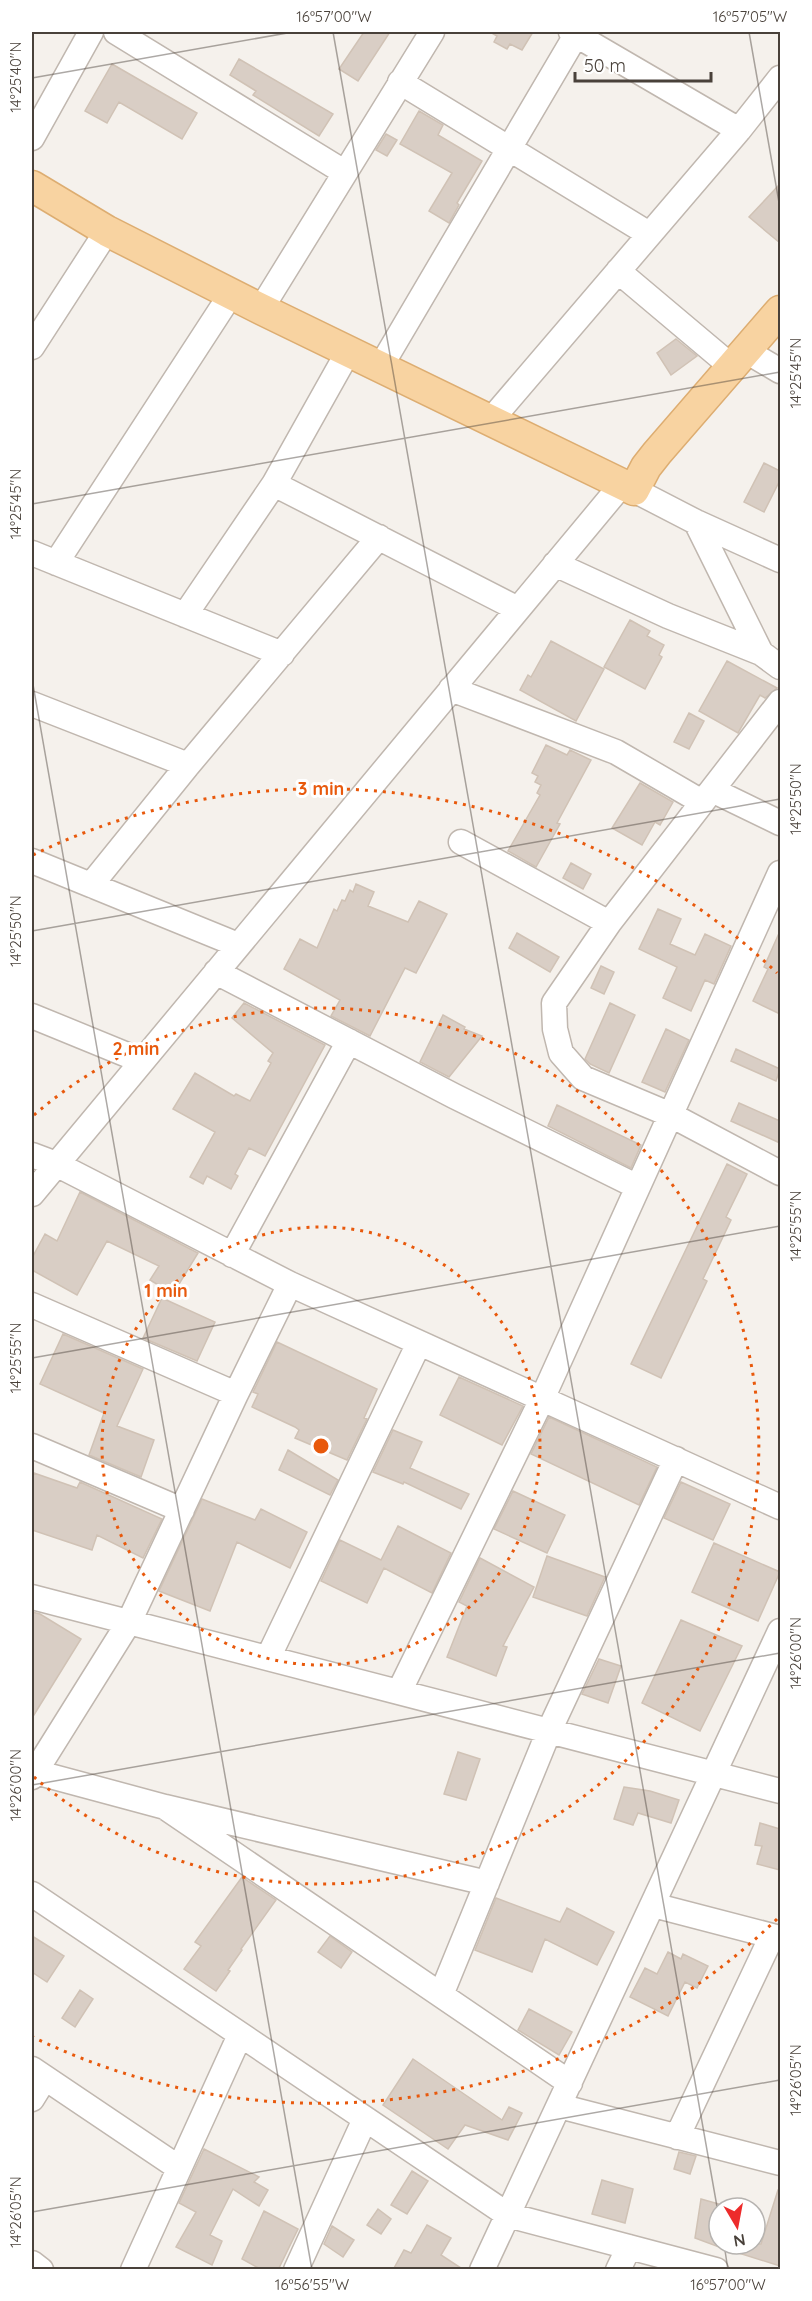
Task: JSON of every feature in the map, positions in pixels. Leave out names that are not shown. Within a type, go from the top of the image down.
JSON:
[{"type":"main road","points":[[32,186],[107,231],[231,294],[581,465],[629,486],[780,310]]},
{"type":"street","points":[[32,138],[91,32]]},
{"type":"street","points":[[116,32],[344,172]]},
{"type":"street","points":[[261,309],[432,32]]},
{"type":"street","points":[[381,366],[511,148],[574,33],[739,130]]},
{"type":"street","points":[[490,421],[739,130],[780,78]]},
{"type":"street","points":[[400,82],[650,234]]},
{"type":"street","points":[[32,347],[107,231]]},
{"type":"street","points":[[618,271],[739,359],[780,371]]},
{"type":"street","points":[[56,563],[231,294]]},
{"type":"street","points":[[185,615],[274,484],[348,352]]},
{"type":"street","points":[[274,484],[518,609]]},
{"type":"street","points":[[32,1194],[555,564],[629,486],[696,522],[780,560]]},
{"type":"street","points":[[696,522],[771,660]]},
{"type":"street","points":[[92,885],[188,765],[379,537]]},
{"type":"street","points":[[32,553],[282,654]]},
{"type":"street","points":[[555,564],[771,660]]},
{"type":"street","points":[[451,689],[616,752],[707,796],[780,823]]},
{"type":"street","points":[[780,703],[609,923],[554,1004],[555,1029],[561,1053],[583,1078],[671,1115],[780,1173]]},
{"type":"street","points":[[32,704],[188,765]]},
{"type":"street","points":[[461,842],[609,923]]},
{"type":"street","points":[[32,861],[238,945]]},
{"type":"street","points":[[399,1692],[542,1399],[671,1115],[771,919],[780,873]]},
{"type":"street","points":[[216,972],[454,1096],[638,1187]]},
{"type":"street","points":[[32,1016],[142,1061]]},
{"type":"street","points":[[232,1255],[349,1041]]},
{"type":"street","points":[[32,1155],[56,1164],[290,1284],[780,1506]]},
{"type":"street","points":[[290,1284],[129,1622],[33,1775],[487,1882]]},
{"type":"street","points":[[32,1305],[236,1394]]},
{"type":"street","points":[[268,1658],[419,1343]]},
{"type":"street","points":[[32,1446],[182,1510]]},
{"type":"street","points":[[441,1995],[549,1731],[676,1460]]},
{"type":"street","points":[[32,1597],[780,1791]]},
{"type":"street","points":[[482,2270],[780,1631]]},
{"type":"street","points":[[165,1807],[570,2083]]},
{"type":"street","points":[[32,1894],[508,2215],[716,2270]]},
{"type":"street","points":[[653,1905],[776,1937],[677,2137]]},
{"type":"street","points":[[133,2270],[240,2035]]},
{"type":"street","points":[[32,2099],[38,2073],[179,2168]]},
{"type":"street","points":[[559,2106],[780,2163]]},
{"type":"street","points":[[296,2270],[365,2119]]},
{"type":"street","points":[[618,2270],[629,2247]]},
{"type":"street","points":[[32,2263],[41,2270]]},
{"type":"building","points":[[364,32],[390,32],[358,81],[339,69]]},
{"type":"building","points":[[490,32],[533,32],[522,50],[510,44],[507,49],[494,42],[497,36]]},
{"type":"building","points":[[239,59],[333,114],[319,136],[253,95],[256,91],[230,75]]},
{"type":"building","points":[[112,64],[197,113],[182,139],[119,102],[107,123],[85,111]]},
{"type":"building","points":[[419,111],[443,125],[438,135],[482,161],[457,203],[459,205],[449,223],[429,211],[452,173],[400,144]]},
{"type":"building","points":[[386,134],[397,140],[387,156],[376,150]]},
{"type":"building","points":[[780,184],[780,243],[749,217]]},
{"type":"building","points":[[676,339],[697,356],[671,375],[657,353]]},
{"type":"building","points":[[764,463],[780,471],[780,480],[764,512],[744,502]]},
{"type":"building","points":[[630,620],[650,631],[647,636],[664,645],[659,655],[662,657],[645,689],[604,667]]},
{"type":"building","points":[[551,641],[604,669],[576,721],[520,690],[528,675],[531,677]]},
{"type":"building","points":[[727,661],[777,688],[765,698],[760,695],[738,733],[699,711]]},
{"type":"building","points":[[689,713],[704,721],[689,749],[674,742]]},
{"type":"building","points":[[546,745],[567,755],[570,750],[591,760],[536,867],[508,851],[540,795],[537,793],[541,785],[535,782],[538,776],[532,773]]},
{"type":"building","points":[[640,783],[673,802],[660,825],[655,822],[642,845],[612,828]]},
{"type":"building","points":[[571,863],[591,874],[583,889],[563,878]]},
{"type":"building","points":[[356,884],[374,892],[368,906],[408,922],[419,901],[447,914],[416,973],[405,968],[370,1036],[331,1016],[340,1000],[284,969],[300,939],[317,948],[334,909],[337,911],[342,900],[345,901],[350,890],[353,892]]},
{"type":"building","points":[[658,909],[681,919],[670,944],[695,955],[705,934],[731,946],[714,984],[705,980],[691,1011],[663,998],[677,967],[639,949]]},
{"type":"building","points":[[780,931],[780,1014],[753,1001],[768,969],[764,967]]},
{"type":"building","points":[[517,933],[559,957],[550,972],[509,948]]},
{"type":"building","points":[[601,966],[614,972],[604,994],[591,988]]},
{"type":"building","points":[[244,1003],[325,1045],[265,1156],[249,1148],[235,1174],[238,1176],[231,1189],[207,1176],[203,1184],[190,1177],[215,1132],[173,1109],[195,1073],[234,1096],[236,1094],[250,1101],[271,1063],[268,1061],[273,1053],[232,1018]]},
{"type":"building","points":[[610,1003],[635,1015],[609,1073],[585,1059]]},
{"type":"building","points":[[443,1015],[465,1027],[464,1029],[482,1036],[449,1077],[420,1062]]},
{"type":"building","points":[[666,1029],[689,1040],[665,1092],[642,1082]]},
{"type":"building","points":[[736,1049],[780,1069],[776,1081],[731,1061]]},
{"type":"building","points":[[739,1103],[780,1121],[780,1143],[731,1121]]},
{"type":"building","points":[[557,1105],[641,1145],[631,1168],[548,1126]]},
{"type":"building","points":[[727,1164],[747,1174],[726,1217],[731,1220],[703,1279],[707,1281],[661,1378],[631,1364]]},
{"type":"building","points":[[80,1192],[198,1253],[173,1294],[150,1280],[159,1266],[107,1241],[77,1295],[32,1270],[32,1258],[45,1234],[57,1241]]},
{"type":"building","points":[[162,1298],[215,1322],[197,1361],[143,1338]]},
{"type":"building","points":[[63,1334],[143,1369],[117,1426],[154,1440],[141,1477],[89,1455],[104,1413],[40,1384]]},
{"type":"building","points":[[277,1342],[377,1389],[364,1418],[367,1419],[347,1460],[295,1438],[299,1430],[295,1427],[252,1407],[258,1394],[253,1392]]},
{"type":"building","points":[[459,1377],[523,1406],[502,1445],[440,1415]]},
{"type":"building","points":[[549,1417],[657,1467],[639,1505],[531,1454]]},
{"type":"building","points":[[393,1430],[422,1442],[410,1468],[469,1494],[461,1509],[404,1482],[403,1484],[373,1472]]},
{"type":"building","points":[[288,1450],[338,1480],[330,1495],[279,1470]]},
{"type":"building","points":[[34,1473],[77,1488],[80,1482],[162,1519],[143,1558],[97,1535],[92,1550],[32,1530]]},
{"type":"building","points":[[681,1482],[730,1504],[713,1540],[664,1518]]},
{"type":"building","points":[[513,1491],[565,1515],[547,1553],[494,1529]]},
{"type":"building","points":[[202,1499],[255,1520],[261,1509],[307,1532],[290,1568],[237,1542],[210,1611],[159,1591]]},
{"type":"building","points":[[398,1526],[451,1553],[432,1593],[384,1568],[367,1603],[321,1581],[340,1540],[381,1560]]},
{"type":"building","points":[[714,1543],[780,1572],[758,1621],[692,1592]]},
{"type":"building","points":[[547,1556],[605,1577],[587,1616],[533,1597]]},
{"type":"building","points":[[480,1558],[534,1587],[503,1646],[507,1647],[496,1676],[447,1657],[467,1606],[459,1602]]},
{"type":"building","points":[[32,1612],[40,1614],[81,1639],[32,1718]]},
{"type":"building","points":[[681,1620],[742,1646],[700,1731],[642,1703]]},
{"type":"building","points":[[599,1659],[621,1666],[608,1703],[582,1694]]},
{"type":"building","points":[[458,1752],[480,1759],[466,1800],[444,1794]]},
{"type":"building","points":[[624,1787],[650,1791],[679,1800],[671,1823],[638,1813],[633,1825],[614,1819]]},
{"type":"building","points":[[760,1823],[780,1829],[780,1870],[757,1864],[762,1846],[755,1845]]},
{"type":"building","points":[[242,1877],[276,1900],[241,1949],[228,1970],[230,1971],[216,1991],[184,1969],[201,1946],[195,1942]]},
{"type":"building","points":[[496,1898],[560,1922],[567,1908],[614,1932],[597,1965],[545,1939],[532,1972],[475,1950]]},
{"type":"building","points":[[32,1936],[64,1956],[47,1982],[32,1972]]},
{"type":"building","points":[[330,1936],[352,1952],[341,1968],[318,1952]]},
{"type":"building","points":[[668,1952],[681,1959],[683,1954],[708,1966],[697,1988],[685,1982],[668,2016],[630,1997],[645,1968],[657,1974]]},
{"type":"building","points":[[80,1990],[93,1999],[75,2027],[62,2018]]},
{"type":"building","points":[[529,2009],[572,2032],[559,2055],[518,2030]]},
{"type":"building","points":[[413,2059],[502,2120],[509,2107],[522,2113],[508,2140],[465,2125],[448,2149],[383,2105]]},
{"type":"building","points":[[204,2149],[259,2177],[254,2182],[268,2190],[259,2206],[233,2189],[210,2235],[222,2241],[212,2265],[176,2247],[196,2212],[179,2203]]},
{"type":"building","points":[[679,2152],[696,2156],[690,2174],[674,2169]]},
{"type":"building","points":[[412,2171],[428,2181],[407,2214],[391,2205]]},
{"type":"building","points":[[602,2180],[633,2189],[625,2223],[592,2214]]},
{"type":"building","points":[[778,2190],[780,2190],[780,2266],[748,2256],[767,2256],[767,2225]]},
{"type":"building","points":[[701,2199],[707,2201],[707,2242],[695,2238]]},
{"type":"building","points":[[378,2209],[391,2219],[381,2234],[367,2225]]},
{"type":"building","points":[[264,2211],[298,2229],[278,2270],[262,2270],[242,2259]]},
{"type":"building","points":[[427,2225],[451,2238],[441,2255],[464,2270],[393,2270],[404,2250],[411,2253]]},
{"type":"building","points":[[332,2226],[354,2240],[343,2257],[324,2244]]}]
